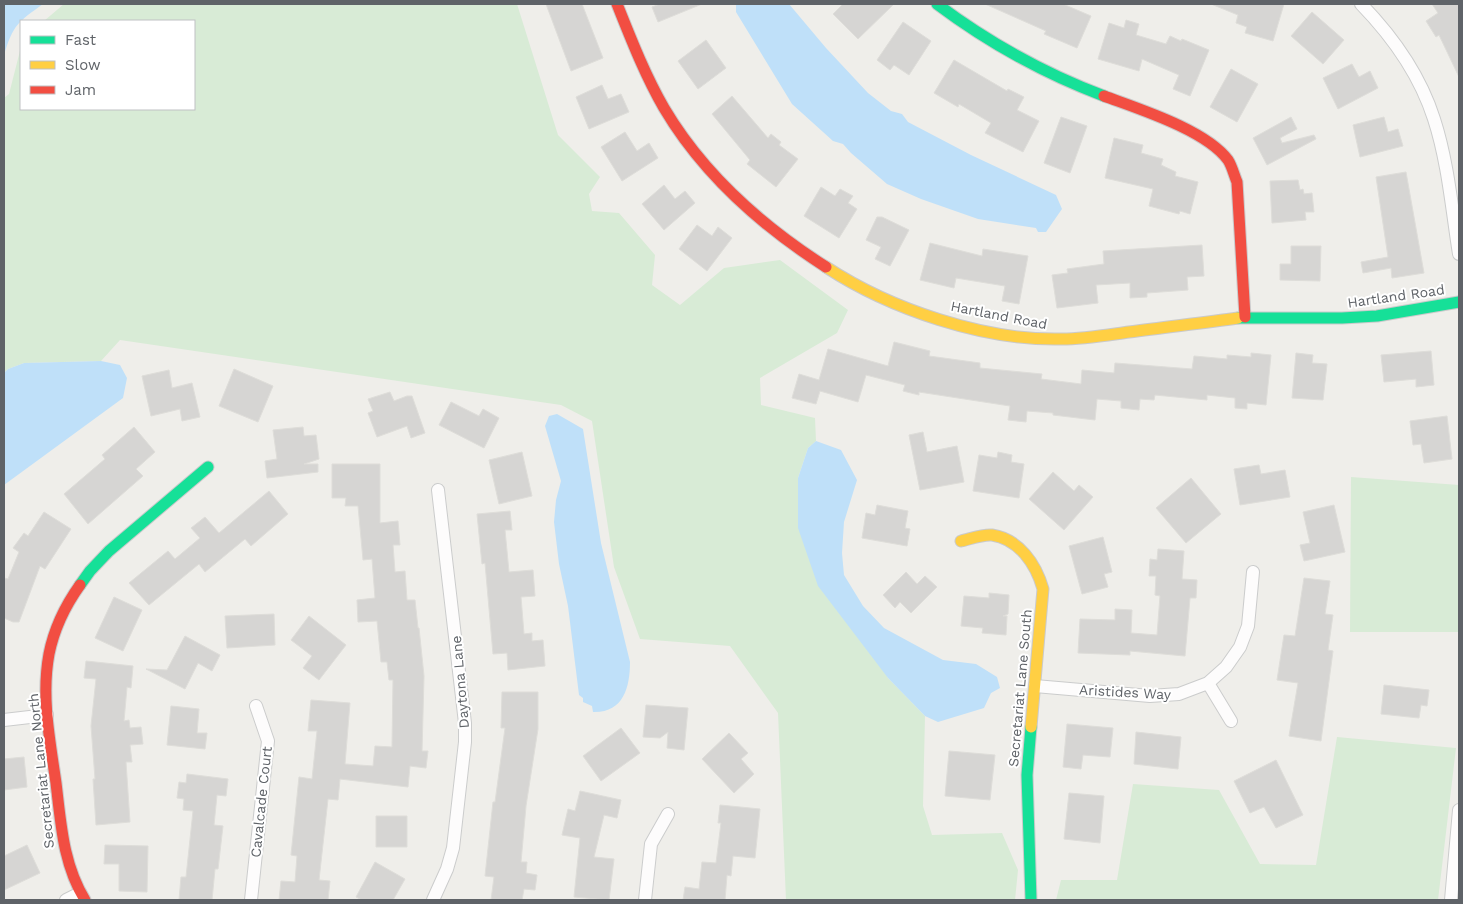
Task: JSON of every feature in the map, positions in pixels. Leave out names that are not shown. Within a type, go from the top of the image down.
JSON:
[{"type":"street","name":"Hartland Road","points":[[617,4],[638,57],[665,108],[696,153],[727,189],[766,225],[806,255],[854,284],[920,313],[974,329],[1052,341],[1245,317],[1377,316],[1459,302]]},
{"type":"street","points":[[937,4],[962,23],[1028,63],[1064,81],[1167,120],[1211,143],[1229,161],[1237,182],[1245,317]]},
{"type":"street","points":[[1361,4],[1400,49],[1419,83],[1434,119],[1443,154],[1459,254]]},
{"type":"street","name":"Secretariat Lane North","points":[[82,897],[70,873],[64,850],[47,715],[49,656],[56,630],[68,604],[82,582],[100,560],[208,467]]},
{"type":"street","name":"Daytona Lane","points":[[433,900],[447,869],[453,848],[465,724],[438,490]]},
{"type":"street","name":"Secretariat Lane South","points":[[961,542],[990,535],[1009,540],[1025,554],[1038,572],[1043,589],[1027,775],[1031,900]]},
{"type":"street","name":"Aristides Way","points":[[1035,686],[1150,696],[1179,694],[1208,683],[1226,666],[1240,647],[1248,626],[1253,572]]},
{"type":"street","points":[[1208,683],[1230,721]]},
{"type":"street","name":"Cavalcade Court","points":[[251,900],[268,741],[256,706]]},
{"type":"street","points":[[4,720],[47,715]]},
{"type":"street","points":[[1450,900],[1459,810]]},
{"type":"street","points":[[645,900],[652,844],[668,814]]},
{"type":"street","points":[[66,900],[82,897]]},
{"type":"green space","points":[[64,4],[517,4],[558,135],[600,177],[589,194],[592,211],[619,213],[655,255],[652,285],[680,305],[724,268],[780,260],[848,310],[837,333],[760,378],[761,405],[815,418],[816,441],[808,448],[798,478],[888,678],[925,716],[923,806],[932,835],[1002,833],[1018,870],[1015,900],[786,900],[778,713],[730,646],[640,639],[614,567],[592,421],[561,405],[120,340],[101,361],[24,363],[8,369],[4,373],[4,98],[9,94],[20,51],[20,110],[195,110],[195,20],[45,20]]},
{"type":"green space","points":[[1351,477],[1459,485],[1459,632],[1350,632]]},
{"type":"green space","points":[[1337,737],[1456,748],[1438,900],[1056,900],[1061,880],[1117,880],[1133,784],[1219,790],[1260,864],[1316,865]]},
{"type":"water","points":[[4,4],[43,4],[20,20],[10,37],[4,55]]},
{"type":"water","points":[[736,4],[789,4],[826,48],[868,93],[891,111],[902,114],[908,122],[971,155],[1056,195],[1062,209],[1046,232],[1038,232],[1036,228],[978,219],[921,199],[887,184],[843,144],[833,141],[792,104],[736,12]]},
{"type":"water","points":[[101,361],[120,365],[127,378],[123,398],[4,485],[4,373],[8,369],[24,363]]},
{"type":"water","points":[[557,414],[583,429],[601,543],[630,662],[630,672],[623,697],[611,708],[603,711],[593,712],[592,706],[583,702],[583,698],[579,695],[568,606],[559,564],[554,522],[556,500],[561,481],[545,426],[549,416]]},
{"type":"water","points":[[816,441],[841,450],[857,480],[844,522],[842,553],[844,575],[863,606],[884,628],[943,660],[976,664],[997,677],[1000,688],[991,693],[984,708],[938,722],[925,716],[888,678],[818,586],[798,528],[798,478],[808,448]]},
{"type":"building","points":[[546,4],[582,4],[603,58],[571,71]]},
{"type":"building","points":[[660,4],[702,4],[658,22],[652,7]]},
{"type":"building","points":[[843,4],[894,4],[858,39],[833,14]]},
{"type":"building","points":[[985,4],[1063,4],[1091,16],[1077,48],[1044,34],[1046,31]]},
{"type":"building","points":[[1211,4],[1284,4],[1273,41],[1245,33],[1247,27],[1236,23],[1238,15]]},
{"type":"building","points":[[1432,4],[1459,4],[1459,77],[1439,35],[1436,37],[1426,21],[1438,13]]},
{"type":"building","points":[[1312,12],[1344,40],[1323,64],[1291,36]]},
{"type":"building","points":[[1126,20],[1139,24],[1136,35],[1166,44],[1170,36],[1209,50],[1190,96],[1173,89],[1179,75],[1142,59],[1139,71],[1098,59],[1109,23],[1124,28]]},
{"type":"building","points":[[903,22],[931,41],[909,75],[894,65],[890,70],[877,60]]},
{"type":"building","points":[[706,40],[726,68],[698,89],[678,61]]},
{"type":"building","points":[[954,60],[1007,91],[1008,89],[1024,97],[1017,110],[1039,121],[1023,152],[985,133],[991,123],[959,104],[958,107],[934,93]]},
{"type":"building","points":[[1352,64],[1359,77],[1370,71],[1378,88],[1338,109],[1323,78]]},
{"type":"building","points":[[1231,69],[1258,84],[1237,122],[1210,107]]},
{"type":"building","points":[[602,85],[608,99],[621,94],[629,112],[589,129],[576,97]]},
{"type":"building","points":[[732,96],[768,138],[771,134],[781,142],[779,145],[798,159],[776,187],[747,164],[750,160],[712,114]]},
{"type":"building","points":[[1061,117],[1087,126],[1070,173],[1044,163]]},
{"type":"building","points":[[1291,117],[1297,129],[1280,138],[1282,143],[1314,135],[1316,139],[1267,165],[1253,138]]},
{"type":"building","points":[[1384,117],[1388,132],[1398,129],[1403,146],[1360,157],[1353,125]]},
{"type":"building","points":[[625,132],[637,151],[649,143],[658,158],[622,181],[601,147]]},
{"type":"building","points":[[1114,138],[1143,145],[1141,153],[1163,159],[1161,165],[1176,172],[1175,176],[1198,182],[1190,214],[1180,211],[1179,214],[1149,206],[1153,189],[1105,178]]},
{"type":"building","points":[[1406,172],[1424,273],[1392,278],[1391,268],[1363,273],[1361,262],[1388,257],[1376,177]]},
{"type":"building","points":[[1298,180],[1300,190],[1303,189],[1304,194],[1312,193],[1314,212],[1305,212],[1306,220],[1272,223],[1270,181]]},
{"type":"building","points":[[664,185],[675,199],[685,191],[695,203],[664,230],[642,204]]},
{"type":"building","points":[[821,187],[835,196],[840,189],[853,196],[848,203],[857,209],[839,238],[804,216]]},
{"type":"building","points":[[877,217],[882,217],[909,230],[890,266],[875,259],[881,247],[866,240]]},
{"type":"building","points":[[697,225],[712,236],[718,227],[732,238],[707,271],[679,249]]},
{"type":"building","points":[[930,243],[982,256],[983,249],[1028,256],[1019,304],[1002,301],[1005,286],[956,278],[954,288],[920,280]]},
{"type":"building","points":[[1202,245],[1204,276],[1187,277],[1188,290],[1147,293],[1147,297],[1130,298],[1130,283],[1096,285],[1098,303],[1057,308],[1052,275],[1068,273],[1067,269],[1104,264],[1103,251]]},
{"type":"building","points":[[1291,246],[1321,246],[1320,281],[1280,280],[1280,264],[1291,264]]},
{"type":"building","points":[[894,342],[930,351],[929,356],[980,363],[980,368],[1042,374],[1041,379],[1081,384],[1082,370],[1114,373],[1115,363],[1192,369],[1194,356],[1227,359],[1227,355],[1251,357],[1251,353],[1271,355],[1266,405],[1247,403],[1247,409],[1235,408],[1235,398],[1207,395],[1207,400],[1155,395],[1154,400],[1140,399],[1139,410],[1121,408],[1121,401],[1097,399],[1095,420],[1027,411],[1026,422],[1008,420],[1010,406],[919,392],[919,395],[903,391],[905,385],[866,375],[858,402],[820,391],[816,404],[792,398],[799,374],[819,380],[828,349],[888,366]]},
{"type":"building","points":[[1431,351],[1434,385],[1416,387],[1416,379],[1384,382],[1381,355]]},
{"type":"building","points":[[1296,353],[1313,355],[1312,363],[1327,364],[1323,400],[1292,398]]},
{"type":"building","points":[[234,369],[273,386],[258,422],[219,406]]},
{"type":"building","points":[[169,370],[172,388],[192,383],[200,417],[182,421],[180,409],[151,416],[142,376]]},
{"type":"building","points":[[390,392],[394,401],[412,396],[425,433],[411,438],[407,426],[377,437],[368,413],[373,411],[368,399]]},
{"type":"building","points":[[451,402],[479,416],[483,409],[499,418],[484,448],[439,425]]},
{"type":"building","points":[[1447,416],[1452,459],[1424,463],[1421,444],[1413,445],[1410,421]]},
{"type":"building","points":[[134,427],[155,452],[136,469],[143,476],[88,524],[64,494],[105,459],[102,455]]},
{"type":"building","points":[[303,427],[304,436],[316,435],[319,459],[304,464],[318,464],[318,472],[267,478],[265,461],[277,459],[273,430]]},
{"type":"building","points":[[923,432],[927,452],[957,446],[964,482],[920,490],[909,435]]},
{"type":"building","points":[[522,452],[532,496],[499,504],[489,460]]},
{"type":"building","points":[[998,452],[1012,455],[1011,462],[1024,464],[1019,498],[973,491],[979,455],[997,458]]},
{"type":"building","points":[[332,464],[380,464],[380,523],[398,521],[400,545],[393,545],[395,572],[405,571],[407,600],[415,600],[419,628],[424,676],[422,751],[428,751],[426,768],[410,766],[408,787],[340,779],[338,800],[328,799],[319,880],[330,881],[328,900],[279,900],[281,881],[295,882],[297,856],[291,855],[299,777],[312,779],[317,731],[308,731],[311,700],[350,703],[345,764],[373,766],[375,746],[392,747],[393,680],[389,680],[387,662],[381,662],[377,621],[358,622],[357,600],[375,598],[372,559],[363,560],[358,506],[345,506],[346,498],[332,498]]},
{"type":"building","points":[[1259,465],[1261,474],[1285,470],[1290,497],[1240,505],[1234,469]]},
{"type":"building","points":[[1053,472],[1074,491],[1079,485],[1093,497],[1064,530],[1029,499]]},
{"type":"building","points":[[1191,478],[1221,514],[1186,543],[1156,508]]},
{"type":"building","points":[[269,491],[288,514],[251,546],[245,539],[205,572],[199,564],[149,605],[129,583],[168,551],[175,559],[200,538],[191,528],[205,517],[219,533]]},
{"type":"building","points":[[877,505],[908,511],[905,528],[910,529],[907,546],[862,538],[866,513],[875,515]]},
{"type":"building","points":[[1334,505],[1345,552],[1304,561],[1300,545],[1310,543],[1303,512]]},
{"type":"building","points":[[510,511],[512,530],[505,530],[509,572],[533,570],[535,596],[521,597],[524,634],[532,633],[532,641],[543,640],[545,666],[508,670],[507,653],[493,654],[485,563],[482,564],[477,514]]},
{"type":"building","points":[[44,512],[71,529],[45,569],[40,566],[19,622],[13,622],[4,618],[4,578],[8,579],[19,552],[13,548],[24,533],[28,536]]},
{"type":"building","points":[[1103,537],[1112,572],[1104,574],[1108,587],[1082,594],[1069,546]]},
{"type":"building","points":[[1158,549],[1184,551],[1182,579],[1197,580],[1196,598],[1190,598],[1185,656],[1130,651],[1130,655],[1078,653],[1080,619],[1115,620],[1115,609],[1132,610],[1131,633],[1157,635],[1160,596],[1155,595],[1156,576],[1149,576],[1150,559],[1157,560]]},
{"type":"building","points":[[906,572],[917,584],[925,576],[937,587],[911,613],[900,602],[895,608],[883,595]]},
{"type":"building","points":[[1304,578],[1330,581],[1325,614],[1333,615],[1328,650],[1333,651],[1321,741],[1289,736],[1298,683],[1277,680],[1284,635],[1295,636]]},
{"type":"building","points":[[989,593],[1009,595],[1008,614],[1003,616],[1007,616],[1006,635],[982,633],[983,628],[961,626],[964,596],[989,598]]},
{"type":"building","points":[[114,597],[142,610],[123,651],[95,638]]},
{"type":"building","points":[[274,614],[275,645],[227,648],[225,616]]},
{"type":"building","points":[[309,616],[346,645],[319,680],[303,668],[312,656],[291,640]]},
{"type":"building","points":[[185,636],[220,655],[212,671],[198,663],[185,689],[146,669],[167,670]]},
{"type":"building","points":[[86,661],[133,666],[131,688],[127,687],[124,721],[129,720],[130,728],[141,727],[143,744],[130,745],[132,762],[126,762],[130,822],[96,825],[91,726],[96,679],[84,678]]},
{"type":"building","points":[[1384,685],[1429,690],[1427,706],[1421,705],[1419,718],[1381,714]]},
{"type":"building","points":[[502,692],[538,692],[538,729],[526,806],[521,862],[527,862],[526,873],[537,875],[535,890],[524,889],[522,900],[491,900],[494,877],[485,876],[493,802],[495,802],[505,728],[501,728]]},
{"type":"building","points":[[646,705],[688,708],[684,750],[667,748],[668,732],[660,738],[643,737]]},
{"type":"building","points":[[171,706],[199,709],[197,733],[207,733],[205,749],[167,745]]},
{"type":"building","points":[[1067,724],[1113,728],[1110,757],[1083,755],[1081,769],[1063,767]]},
{"type":"building","points":[[621,728],[640,753],[601,781],[583,756]]},
{"type":"building","points":[[1136,732],[1181,737],[1178,769],[1134,764]]},
{"type":"building","points":[[729,733],[748,753],[741,759],[754,774],[734,793],[702,759]]},
{"type":"building","points":[[949,751],[995,755],[990,800],[945,796]]},
{"type":"building","points":[[24,757],[27,787],[4,790],[4,759]]},
{"type":"building","points":[[1276,760],[1303,815],[1276,828],[1264,807],[1250,813],[1234,781]]},
{"type":"building","points":[[187,774],[228,779],[226,796],[217,795],[214,825],[223,826],[218,869],[215,869],[212,900],[179,900],[181,877],[186,877],[193,811],[183,810],[184,799],[177,798],[179,782],[186,783]]},
{"type":"building","points":[[580,791],[621,800],[617,818],[604,815],[594,857],[614,859],[609,900],[574,897],[580,838],[562,835],[568,809],[575,811]]},
{"type":"building","points":[[1069,793],[1104,796],[1100,843],[1064,839]]},
{"type":"building","points":[[720,805],[760,809],[755,858],[733,856],[731,876],[727,875],[725,900],[683,900],[685,887],[699,889],[702,862],[716,863],[721,823],[718,823]]},
{"type":"building","points":[[376,816],[407,816],[407,847],[376,847]]},
{"type":"building","points":[[27,845],[40,873],[4,890],[4,856]]},
{"type":"building","points":[[105,845],[148,846],[147,892],[119,891],[119,864],[104,864]]},
{"type":"building","points":[[375,862],[405,879],[393,900],[362,900],[356,897]]},
{"type":"traffic: fast","points":[[937,4],[976,32],[1017,56],[1059,77],[1104,96]]},
{"type":"traffic: fast","points":[[1238,318],[1377,316],[1459,302]]},
{"type":"traffic: fast","points":[[80,585],[109,551],[208,467]]},
{"type":"traffic: fast","points":[[1031,727],[1027,775],[1031,900]]},
{"type":"traffic: slow","points":[[826,267],[879,296],[939,320],[970,328],[1032,338],[1096,337],[1238,318]]},
{"type":"traffic: slow","points":[[961,541],[988,535],[1002,537],[1025,554],[1040,580],[1043,589],[1031,727]]},
{"type":"traffic: jam","points":[[617,4],[657,95],[697,155],[716,177],[757,216],[826,267]]},
{"type":"traffic: jam","points":[[1104,96],[1153,114],[1188,130],[1218,149],[1228,160],[1237,182],[1245,317]]},
{"type":"traffic: jam","points":[[80,585],[61,618],[51,645],[47,670],[46,703],[64,843],[72,872],[85,900]]}]
